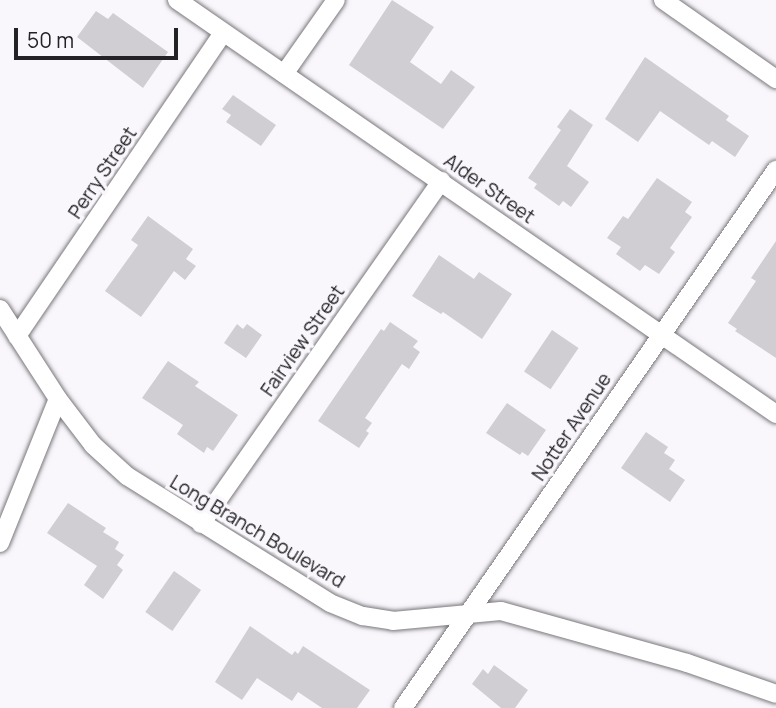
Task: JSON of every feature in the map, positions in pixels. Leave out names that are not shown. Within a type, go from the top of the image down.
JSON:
[{"type":"street","name":"Alder Street","points":[[177,0],[776,414]]},
{"type":"street","points":[[284,74],[335,0]]},
{"type":"street","points":[[663,0],[776,79]]},
{"type":"street","name":"Perry Street","points":[[17,337],[223,33]]},
{"type":"street","name":"Notter Avenue","points":[[403,708],[776,170]]},
{"type":"street","name":"Fairview Street","points":[[201,524],[441,181]]},
{"type":"street","name":"Long Branch Boulevard","points":[[0,309],[58,399],[93,444],[127,476],[330,603],[363,615],[393,621],[472,611],[502,611],[687,663],[776,694]]},
{"type":"street","points":[[0,543],[58,399]]},
{"type":"building","points":[[392,0],[434,27],[410,62],[441,84],[451,70],[475,87],[443,129],[349,65]]},
{"type":"building","points":[[96,11],[108,19],[113,13],[168,52],[143,88],[77,37]]},
{"type":"building","points":[[645,57],[729,116],[726,120],[749,136],[735,157],[712,141],[709,145],[660,111],[638,142],[605,119]]},
{"type":"building","points":[[233,95],[276,125],[261,146],[226,122],[231,115],[222,109]]},
{"type":"building","points":[[570,109],[593,125],[567,166],[589,182],[571,207],[563,201],[559,206],[534,188],[537,184],[528,178],[561,130],[557,127]]},
{"type":"building","points":[[657,178],[692,202],[685,212],[692,217],[670,248],[675,252],[659,274],[645,265],[640,271],[616,254],[621,247],[607,238],[623,216],[628,219]]},
{"type":"building","points":[[148,216],[193,249],[186,259],[196,266],[185,280],[174,271],[141,317],[105,291],[138,245],[131,240]]},
{"type":"building","points":[[776,241],[776,358],[735,331],[737,329],[728,323],[756,281],[751,278]]},
{"type":"building","points":[[439,255],[474,279],[479,272],[512,294],[482,339],[443,312],[441,314],[412,296]]},
{"type":"building","points":[[390,322],[418,341],[413,347],[420,352],[409,369],[402,364],[365,418],[372,423],[359,448],[318,421],[381,329],[384,331]]},
{"type":"building","points":[[237,324],[243,329],[247,324],[262,335],[246,358],[224,343]]},
{"type":"building","points":[[552,330],[579,348],[551,389],[524,371]]},
{"type":"building","points":[[168,361],[199,382],[195,386],[238,415],[213,451],[207,447],[204,453],[177,434],[183,425],[142,398]]},
{"type":"building","points":[[507,403],[546,430],[528,456],[522,452],[520,455],[486,433]]},
{"type":"building","points":[[646,432],[668,447],[664,453],[675,460],[669,469],[685,480],[670,502],[621,468]]},
{"type":"building","points":[[68,503],[106,528],[103,532],[119,542],[115,549],[124,555],[117,565],[123,570],[103,599],[84,585],[97,566],[47,533]]},
{"type":"building","points":[[174,571],[201,590],[172,631],[145,612]]},
{"type":"building","points":[[250,626],[292,655],[295,651],[298,654],[303,646],[370,690],[357,708],[322,708],[298,692],[292,701],[257,678],[242,700],[215,682]]},
{"type":"building","points":[[494,665],[528,690],[515,708],[501,708],[472,684],[483,669],[488,674]]}]
